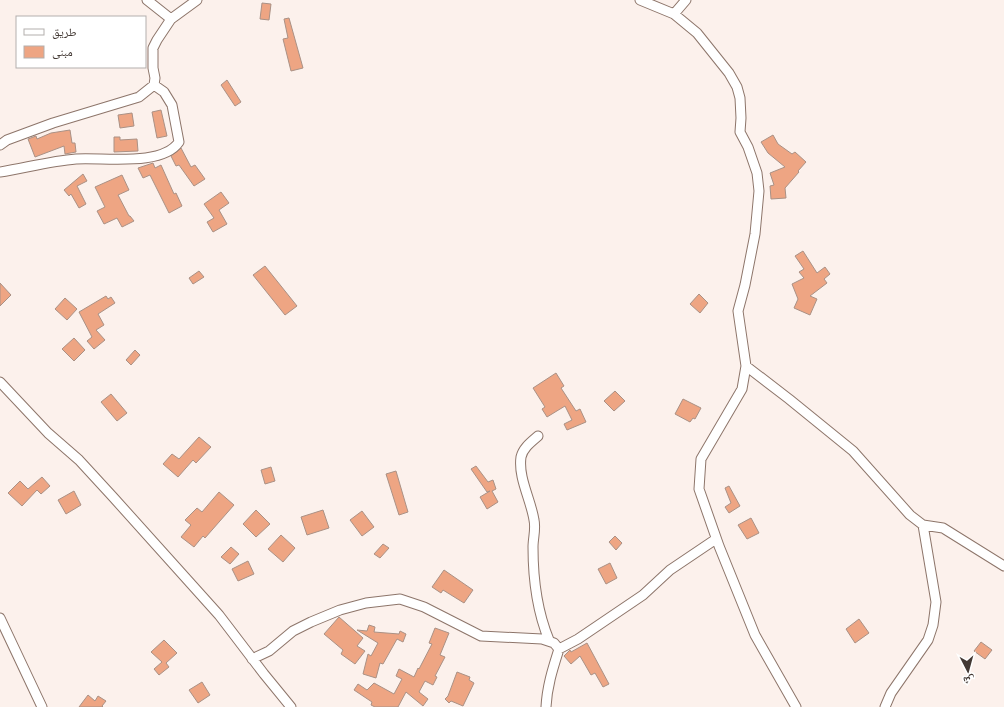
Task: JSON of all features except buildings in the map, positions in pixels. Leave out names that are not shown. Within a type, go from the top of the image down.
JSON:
[{"type":"street","points":[[147,0],[171,19]]},
{"type":"street","points":[[0,145],[7,140],[53,123],[139,97],[154,85],[155,78],[152,48],[171,19],[197,0]]},
{"type":"street","points":[[640,0],[674,14],[697,33],[729,73],[737,87],[740,105],[740,132],[748,147],[757,173],[759,191],[755,234],[745,285],[738,311],[746,366],[742,389],[701,459],[699,490],[716,539],[755,635],[796,707]]},
{"type":"street","points":[[674,14],[686,0]]},
{"type":"street","points":[[0,172],[76,159],[106,158],[136,160],[164,154],[175,147],[179,142],[172,105],[164,92],[154,85]]},
{"type":"street","points":[[746,366],[789,398],[853,451],[910,515],[923,525],[943,528],[1004,566]]},
{"type":"street","points":[[0,382],[113,497],[219,615],[291,707]]},
{"type":"street","points":[[538,436],[524,449],[521,456],[521,466],[534,518],[535,527],[533,546],[536,592],[541,618],[549,640]]},
{"type":"street","points":[[885,707],[891,693],[928,640],[933,625],[936,602],[923,525]]},
{"type":"street","points":[[546,707],[550,677],[559,649],[643,595],[670,570],[716,539]]},
{"type":"street","points":[[252,659],[269,651],[293,631],[340,610],[366,603],[400,599],[424,607],[481,636],[549,640],[559,649]]},
{"type":"street","points":[[0,618],[42,707]]}]
